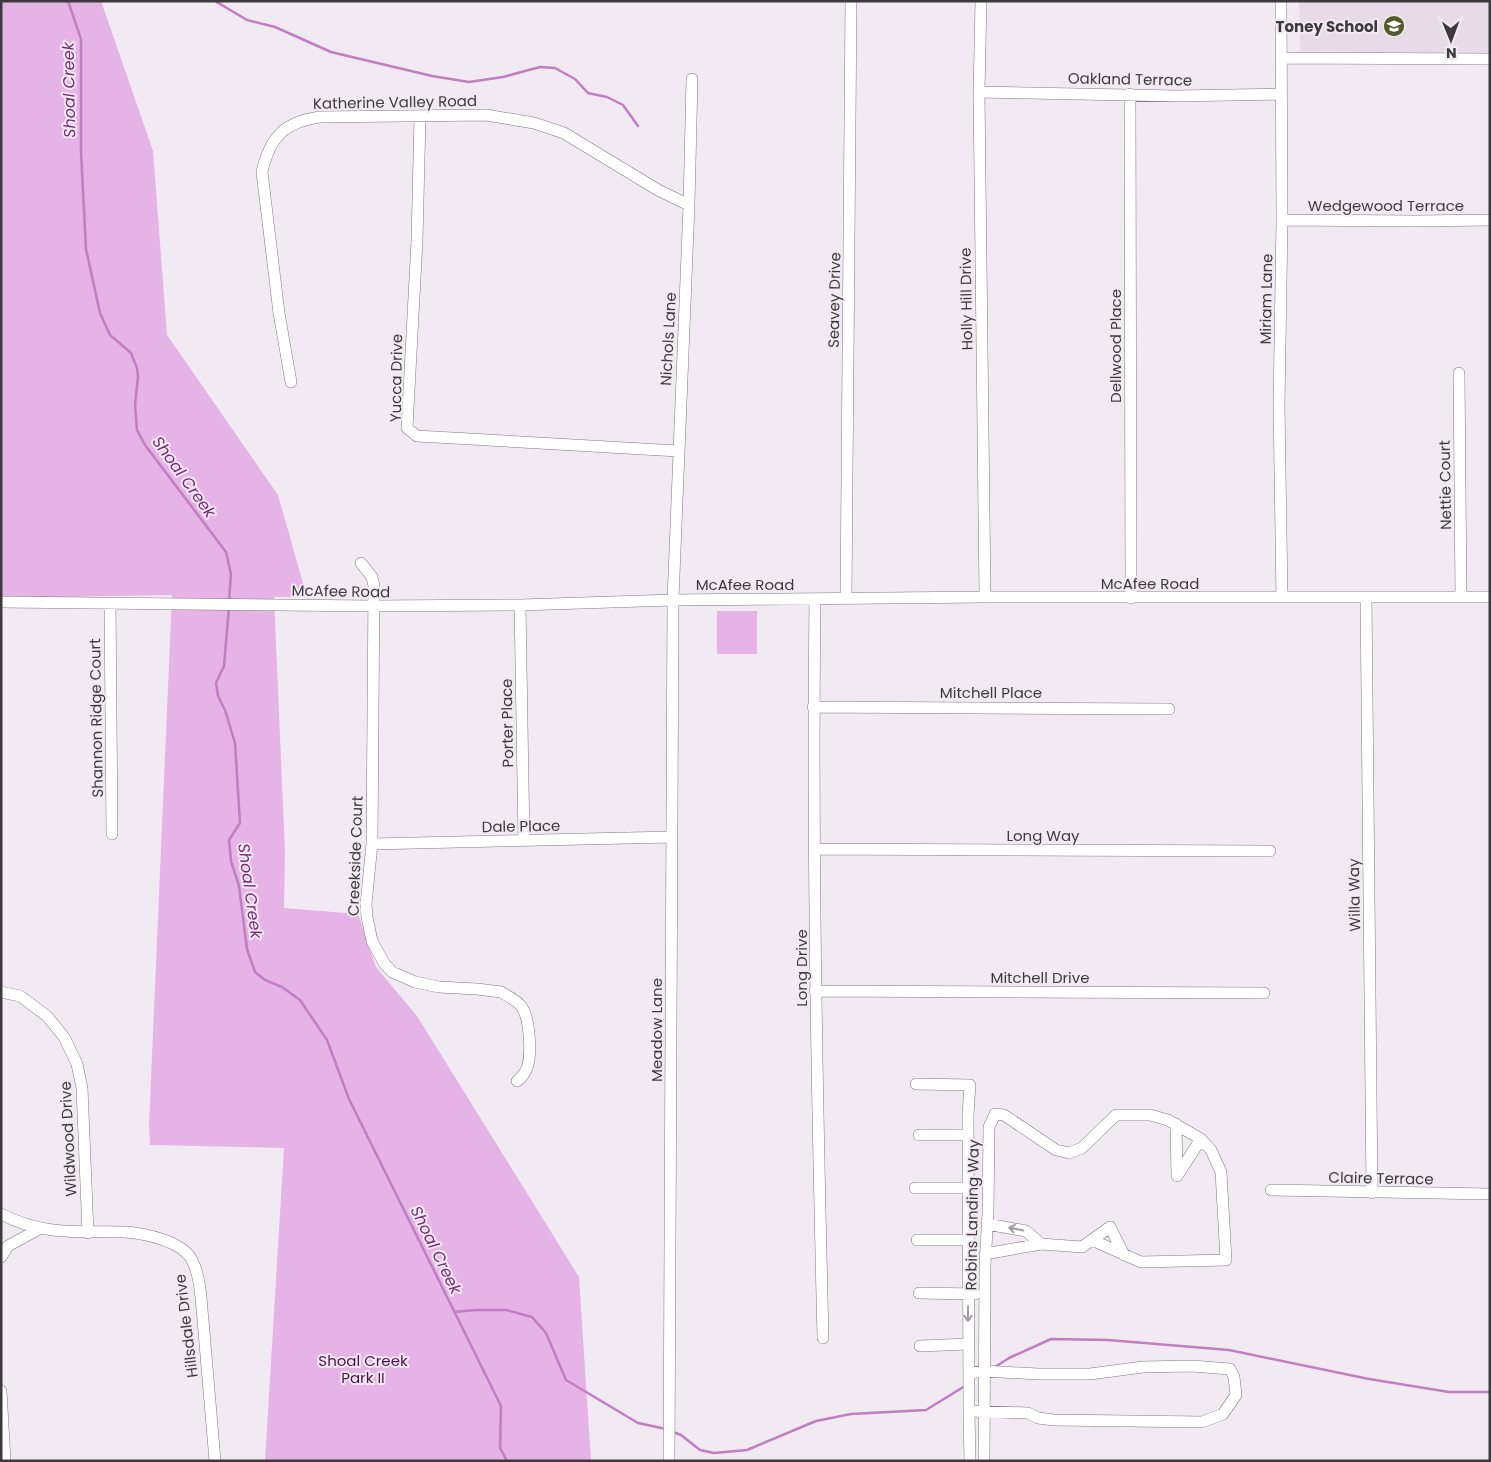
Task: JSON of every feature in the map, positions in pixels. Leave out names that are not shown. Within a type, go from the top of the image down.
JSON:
[{"type":"street","name":"Seavey Drive","points":[[846,598],[851,1]]},
{"type":"street","name":"Holly Hill Drive","points":[[981,1],[979,92],[985,597]]},
{"type":"street","name":"Miriam Lane","points":[[1281,1],[1282,220],[1280,406],[1282,597]]},
{"type":"street","points":[[1281,58],[1490,59]]},
{"type":"street","name":"Nichols Lane","points":[[673,600],[689,205],[692,79]]},
{"type":"street","name":"Oakland Terrace","points":[[979,92],[1176,96],[1281,94]]},
{"type":"street","name":"Dellwood Place","points":[[1130,94],[1131,598]]},
{"type":"street","name":"Katherine Valley Road","points":[[291,382],[279,313],[262,172],[266,155],[277,134],[303,119],[320,117],[420,117],[486,114],[541,126],[564,133],[650,185],[689,205]]},
{"type":"street","name":"Yucca Drive","points":[[420,117],[417,241],[407,428],[417,436],[678,451]]},
{"type":"street","name":"Wedgewood Terrace","points":[[1282,220],[1490,220]]},
{"type":"street","name":"Nettie Court","points":[[1459,373],[1461,597]]},
{"type":"street","name":"Creekside Court","points":[[361,563],[372,577],[374,586],[372,844],[368,867],[367,917],[372,941],[377,952],[392,972],[415,982],[439,987],[501,992],[522,1006],[527,1017],[530,1042],[527,1071],[518,1081]]},
{"type":"street","name":"Willa Way","points":[[1366,597],[1372,1193]]},
{"type":"street","name":"McAfee Road","points":[[1,602],[374,606],[846,598],[1490,597]]},
{"type":"street","name":"Long Drive","points":[[815,599],[815,991],[823,1338]]},
{"type":"street","name":"Meadow Lane","points":[[669,1461],[673,600]]},
{"type":"street","name":"Shannon Ridge Court","points":[[110,603],[112,834]]},
{"type":"street","name":"Porter Place","points":[[520,605],[524,841]]},
{"type":"street","name":"Mitchell Place","points":[[814,707],[1169,708]]},
{"type":"street","name":"Dale Place","points":[[372,844],[672,837]]},
{"type":"street","name":"Long Way","points":[[816,849],[1270,850]]},
{"type":"street","name":"Mitchell Drive","points":[[815,991],[1264,992]]},
{"type":"street","name":"Wildwood Drive","points":[[1,992],[20,996],[47,1016],[64,1037],[77,1064],[82,1088],[88,1233]]},
{"type":"street","name":"Robins Landing Way","points":[[916,1084],[970,1086],[968,1135],[968,1411],[970,1461]]},
{"type":"street","name":"Robins Landing Way","points":[[984,1461],[985,1259],[989,1127],[995,1114],[1004,1115],[1056,1150],[1068,1153],[1082,1148],[1116,1115],[1150,1115],[1168,1120],[1201,1139],[1211,1150],[1221,1172],[1226,1260],[1141,1262],[1124,1255]]},
{"type":"street","points":[[1176,1124],[1176,1176],[1201,1139]]},
{"type":"street","points":[[919,1135],[968,1135]]},
{"type":"street","points":[[915,1188],[968,1188]]},
{"type":"street","name":"Claire Terrace","points":[[1271,1190],[1490,1194]]},
{"type":"street","name":"Hillsdale Drive","points":[[1,1214],[21,1224],[39,1229],[88,1233],[126,1232],[161,1238],[179,1248],[192,1259],[197,1273],[202,1308],[215,1461]]},
{"type":"street","points":[[987,1224],[1026,1231],[1042,1244]]},
{"type":"street","points":[[968,1265],[1042,1244],[1082,1247],[1110,1227],[1124,1255]]},
{"type":"street","points":[[1,1257],[8,1246],[39,1229]]},
{"type":"street","points":[[917,1240],[968,1240]]},
{"type":"street","points":[[1092,1240],[1124,1255]]},
{"type":"street","points":[[920,1293],[985,1295]]},
{"type":"street","points":[[920,1346],[968,1338],[984,1332]]},
{"type":"street","points":[[968,1373],[1081,1374],[1143,1367],[1192,1366],[1230,1369],[1234,1377],[1236,1395],[1223,1414],[1202,1422],[1054,1420],[1038,1418],[1028,1413],[968,1411]]},
{"type":"street","points":[[1,1391],[5,1461]]},
{"type":"shaded area","name":"Toney School","points":[[1299,1],[1490,1],[1490,53],[1300,51]]},
{"type":"green space","name":"Shoal Creek Park II","points":[[1,1],[101,1],[153,151],[167,335],[278,495],[307,597],[274,597],[285,852],[284,908],[358,914],[376,967],[417,1016],[579,1277],[591,1461],[265,1461],[284,1148],[150,1145],[149,1125],[172,595],[1,598]]},
{"type":"green space","points":[[717,611],[757,611],[757,654],[717,654]]},
{"type":"waterway","name":"Shoal Creek","points":[[68,1],[81,39],[81,152],[86,249],[100,313],[110,335],[131,353],[137,368],[135,405],[137,430],[145,445],[226,552],[231,574],[229,601]]},
{"type":"waterway","points":[[215,1],[247,20],[275,27],[331,52],[432,76],[469,82],[503,77],[540,67],[555,68],[575,79],[588,93],[607,97],[623,105],[638,126]]},
{"type":"waterway","name":"Shoal Creek","points":[[229,607],[224,666],[216,683],[218,696],[225,710],[235,743],[240,823],[229,840],[231,861],[239,886],[247,949],[255,972],[265,980],[282,987],[300,1000],[327,1040],[349,1099],[501,1406],[500,1448],[507,1461]]},
{"type":"waterway","points":[[454,1312],[506,1310],[532,1317],[546,1333],[566,1380],[638,1423],[666,1429]]},
{"type":"waterway","points":[[995,1367],[1009,1358],[1051,1339],[1108,1340],[1229,1350],[1369,1379],[1449,1392],[1490,1392]]},
{"type":"waterway","points":[[673,1432],[681,1435],[700,1450],[714,1453],[747,1450],[816,1421],[851,1414],[926,1410],[965,1386]]},
{"type":"place","name":"Toney School","points":[[1394,26]]}]
